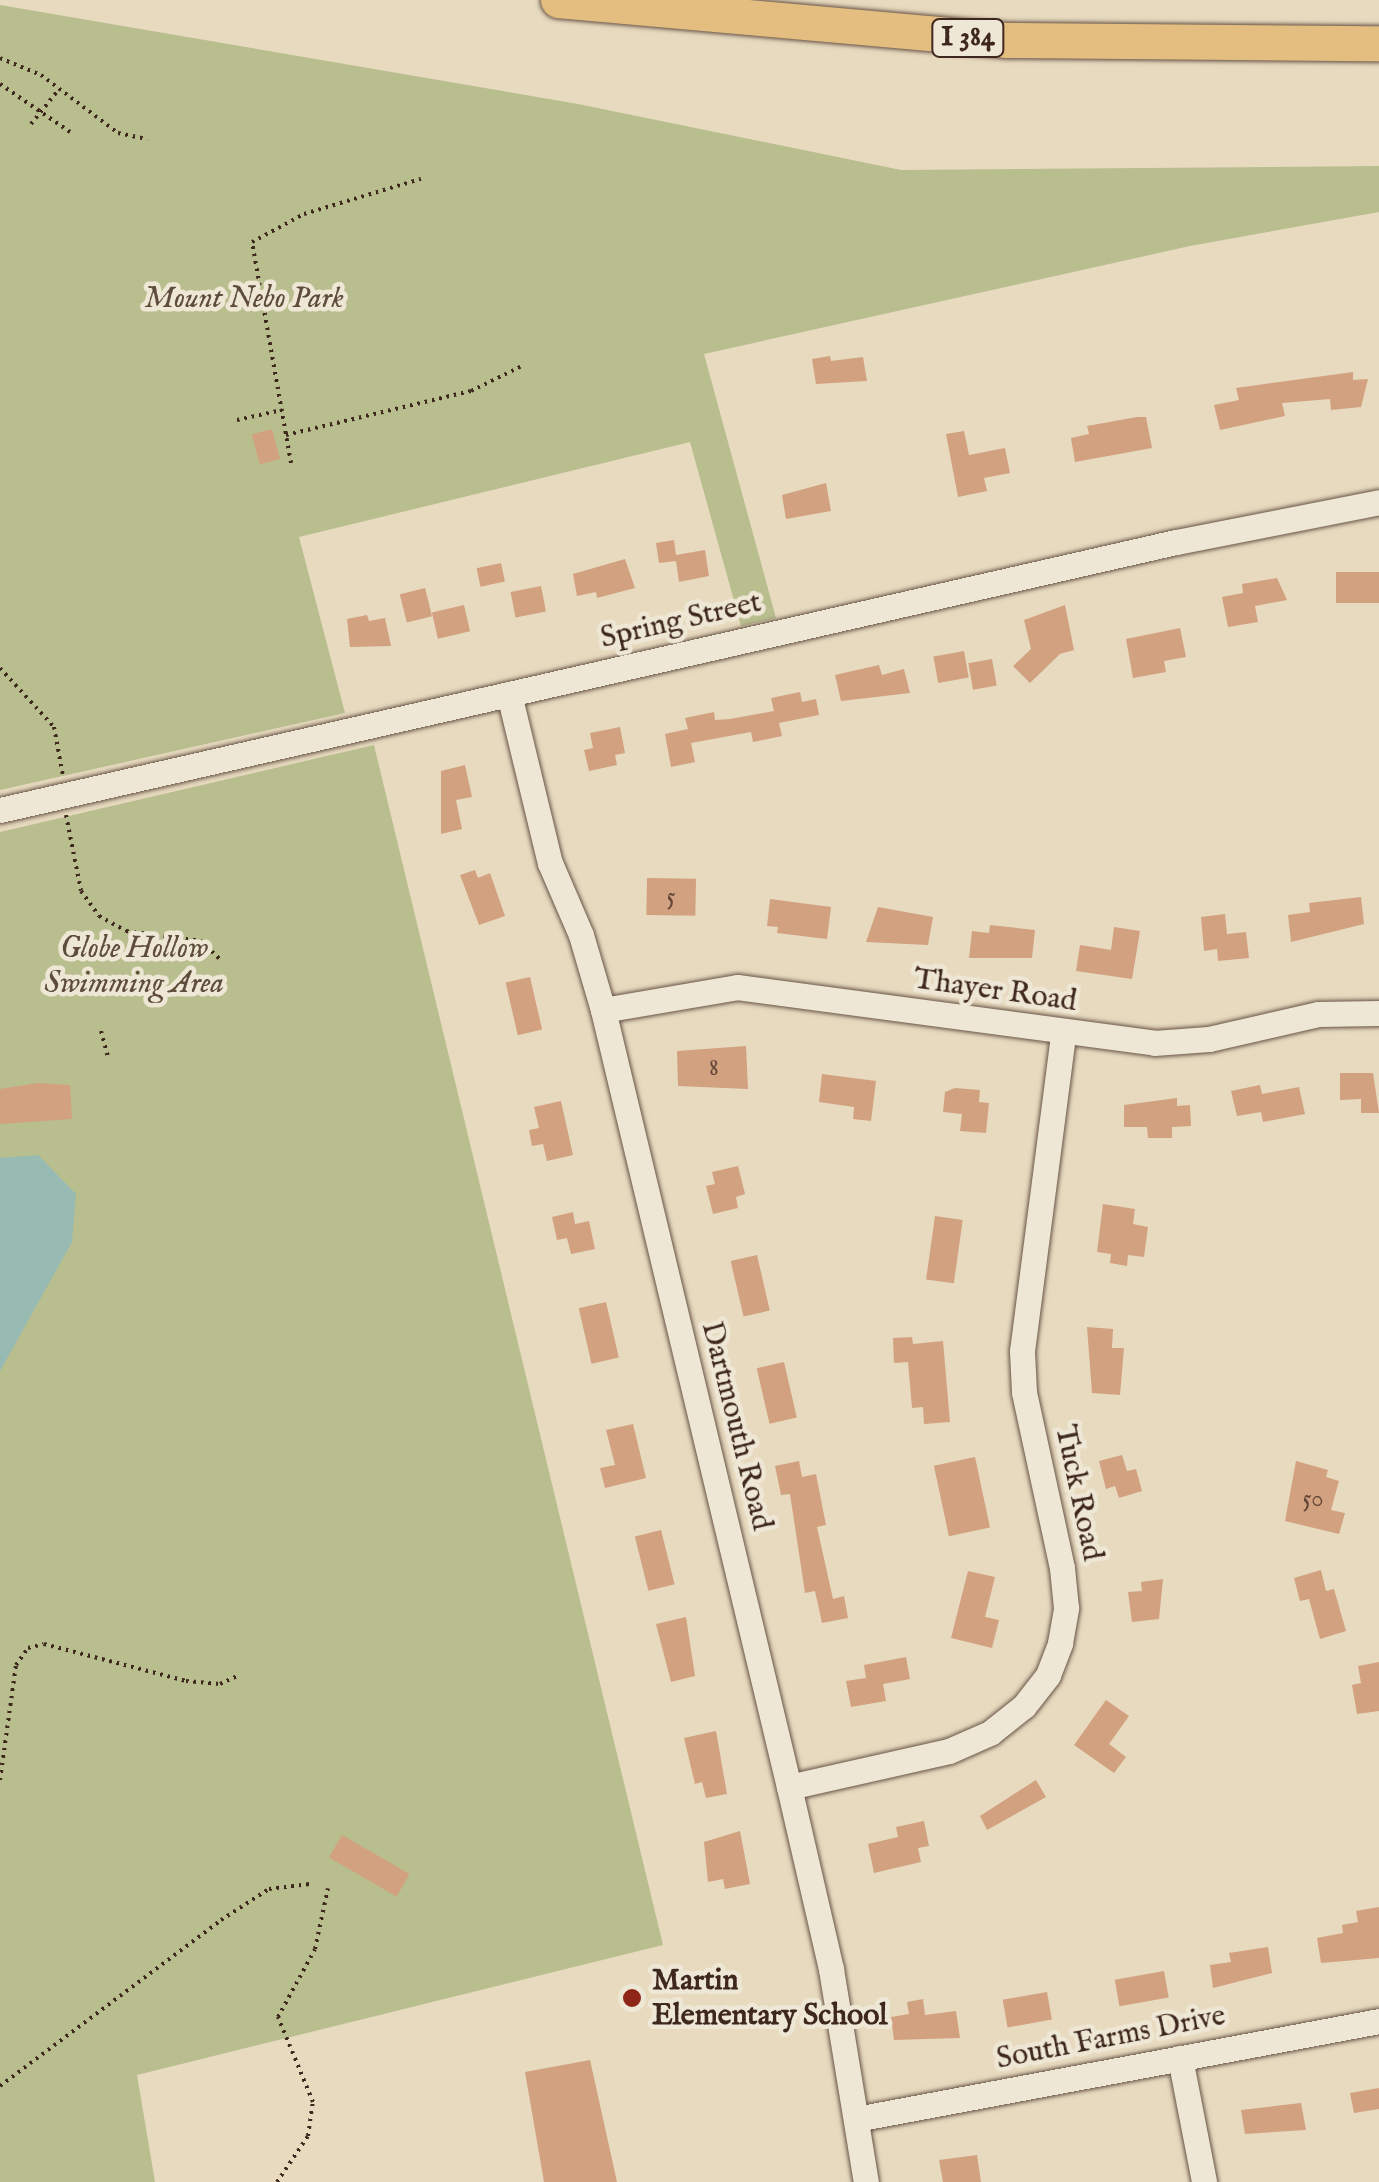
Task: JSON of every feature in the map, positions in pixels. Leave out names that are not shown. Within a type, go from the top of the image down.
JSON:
[{"type":"highway","name":"I 384","points":[[558,0],[1007,40],[1379,43]]},
{"type":"street","name":"Spring Street","points":[[0,810],[1176,542],[1379,502]]},
{"type":"street","name":"Dartmouth Road","points":[[509,694],[550,863],[581,935],[602,1010],[789,1788],[832,1970],[866,2182]]},
{"type":"street","name":"Thayer Road","points":[[602,1010],[737,987],[1063,1034],[1154,1043],[1209,1039],[1318,1014],[1379,1013]]},
{"type":"street","name":"Tuck Road","points":[[789,1788],[948,1750],[990,1733],[1024,1706],[1048,1675],[1060,1643],[1063,1581],[1024,1392],[1022,1351],[1063,1034]]},
{"type":"street","name":"South Farms Drive","points":[[856,2119],[1379,2020]]},
{"type":"street","points":[[1180,2058],[1204,2182]]},
{"type":"path","points":[[0,58],[60,88],[118,133],[147,140]]},
{"type":"path","points":[[0,84],[70,132]]},
{"type":"path","points":[[31,124],[60,88]]},
{"type":"path","points":[[290,462],[252,242],[304,214],[421,179]]},
{"type":"path","points":[[286,435],[471,390],[520,366]]},
{"type":"path","points":[[237,420],[282,410]]},
{"type":"path","points":[[0,668],[54,727],[63,753],[72,862],[99,916],[126,931],[202,942],[222,961]]},
{"type":"path","points":[[101,1031],[108,1058]]},
{"type":"path","points":[[0,1780],[16,1665],[28,1648],[44,1644],[186,1681],[220,1684],[239,1675]]},
{"type":"path","points":[[0,2086],[237,1909],[270,1888],[310,1884]]},
{"type":"path","points":[[277,2182],[308,2136],[312,2102],[278,2017],[315,1949],[328,1888]]},
{"type":"green space","name":"Mount Nebo Park","points":[[0,5],[578,104],[901,170],[1379,166],[1379,212],[1190,246],[704,354],[776,618],[741,626],[690,442],[299,537],[345,713],[0,790]]},
{"type":"green space","name":"Globe Hollow Swimming Area","points":[[374,745],[663,1945],[137,2075],[155,2182],[0,2182],[0,832]]},
{"type":"water","points":[[38,1155],[76,1194],[72,1242],[0,1371],[0,1158]]},
{"type":"building","points":[[830,356],[831,361],[863,357],[867,381],[816,384],[812,359]]},
{"type":"building","points":[[1353,372],[1353,380],[1368,379],[1361,407],[1331,410],[1330,399],[1282,403],[1285,416],[1220,430],[1214,405],[1239,400],[1236,388]]},
{"type":"building","points":[[1146,417],[1152,448],[1075,462],[1071,438],[1089,434],[1087,426]]},
{"type":"building","points":[[272,429],[280,459],[260,464],[252,434]]},
{"type":"building","points":[[964,431],[969,455],[1005,448],[1010,473],[984,478],[987,491],[958,497],[946,434]]},
{"type":"building","points":[[826,483],[831,511],[786,519],[782,495]]},
{"type":"building","points":[[674,540],[676,555],[705,550],[709,576],[679,582],[676,561],[659,563],[656,543]]},
{"type":"building","points":[[625,559],[635,588],[597,598],[596,592],[577,596],[573,574]]},
{"type":"building","points":[[501,563],[505,582],[480,587],[477,568]]},
{"type":"building","points":[[1336,572],[1379,572],[1379,603],[1336,603]]},
{"type":"building","points":[[1277,578],[1287,600],[1255,606],[1258,622],[1228,627],[1222,597],[1243,593],[1242,584]]},
{"type":"building","points":[[541,586],[546,612],[516,617],[511,592]]},
{"type":"building","points":[[425,588],[432,616],[407,622],[400,594]]},
{"type":"building","points":[[464,605],[470,631],[438,639],[432,612]]},
{"type":"building","points":[[1065,605],[1074,650],[1060,654],[1030,683],[1013,666],[1031,649],[1024,620]]},
{"type":"building","points":[[367,615],[369,621],[385,618],[391,646],[350,647],[347,619]]},
{"type":"building","points":[[1180,628],[1186,657],[1164,661],[1166,672],[1133,678],[1126,639]]},
{"type":"building","points":[[964,651],[969,678],[938,683],[933,656]]},
{"type":"building","points":[[992,659],[997,686],[973,690],[968,663]]},
{"type":"building","points":[[879,665],[882,675],[904,669],[910,693],[841,701],[835,675]]},
{"type":"building","points":[[800,692],[802,702],[816,699],[819,715],[779,723],[782,736],[753,742],[751,732],[691,743],[695,762],[671,767],[665,734],[688,729],[685,718],[714,712],[715,720],[730,719],[774,711],[771,698]]},
{"type":"building","points":[[620,727],[625,753],[615,755],[617,765],[589,771],[584,750],[593,748],[590,733]]},
{"type":"building","points":[[465,765],[472,797],[456,800],[462,829],[441,834],[441,771]]},
{"type":"building","points":[[475,870],[478,878],[490,873],[505,916],[479,925],[460,875]]},
{"type":"building","points":[[647,878],[696,879],[695,916],[646,915]]},
{"type":"building","points":[[1361,897],[1364,924],[1291,942],[1288,915],[1310,912],[1309,903]]},
{"type":"building","points":[[770,899],[831,907],[827,939],[777,933],[778,927],[767,926]]},
{"type":"building","points":[[878,907],[933,917],[928,945],[866,942]]},
{"type":"building","points":[[1225,914],[1227,934],[1246,932],[1249,958],[1218,961],[1217,949],[1204,951],[1201,917]]},
{"type":"building","points":[[990,925],[1035,930],[1032,958],[969,958],[972,931],[989,933]]},
{"type":"building","points":[[1114,927],[1140,931],[1132,979],[1076,971],[1080,945],[1111,950]]},
{"type":"building","points":[[530,977],[542,1030],[518,1035],[506,983]]},
{"type":"building","points":[[746,1046],[748,1089],[678,1086],[677,1051]]},
{"type":"building","points":[[1340,1073],[1373,1073],[1379,1113],[1361,1113],[1361,1099],[1340,1100]]},
{"type":"building","points":[[822,1074],[876,1081],[871,1121],[853,1119],[854,1107],[819,1102]]},
{"type":"building","points":[[38,1083],[70,1085],[72,1119],[0,1124],[0,1089]]},
{"type":"building","points":[[1260,1085],[1262,1094],[1299,1087],[1305,1114],[1263,1122],[1261,1112],[1237,1116],[1231,1091]]},
{"type":"building","points":[[955,1088],[980,1090],[979,1102],[989,1103],[986,1133],[960,1131],[962,1114],[943,1112],[945,1092]]},
{"type":"building","points":[[1177,1098],[1177,1106],[1190,1105],[1191,1126],[1172,1127],[1172,1138],[1148,1138],[1147,1127],[1124,1127],[1124,1105]]},
{"type":"building","points":[[561,1101],[573,1155],[547,1161],[543,1144],[532,1146],[529,1130],[539,1128],[534,1107]]},
{"type":"building","points":[[738,1166],[745,1194],[736,1197],[738,1208],[713,1214],[706,1186],[715,1184],[712,1172]]},
{"type":"building","points":[[1103,1204],[1135,1209],[1133,1224],[1148,1227],[1144,1257],[1128,1255],[1127,1266],[1110,1263],[1111,1254],[1097,1252]]},
{"type":"building","points":[[573,1212],[575,1224],[589,1221],[595,1249],[571,1254],[567,1238],[557,1240],[552,1217]]},
{"type":"building","points":[[935,1216],[963,1220],[954,1283],[926,1279]]},
{"type":"building","points":[[757,1255],[770,1311],[744,1317],[731,1261]]},
{"type":"building","points":[[606,1302],[619,1358],[592,1364],[579,1308]]},
{"type":"building","points":[[1087,1327],[1113,1329],[1112,1348],[1124,1348],[1120,1395],[1092,1393]]},
{"type":"building","points":[[912,1337],[913,1344],[943,1341],[950,1422],[924,1424],[923,1407],[912,1408],[908,1362],[894,1363],[893,1338]]},
{"type":"building","points":[[784,1362],[797,1418],[770,1424],[757,1368]]},
{"type":"building","points":[[633,1424],[646,1478],[605,1488],[600,1468],[615,1465],[606,1430]]},
{"type":"building","points":[[1122,1455],[1127,1471],[1136,1469],[1142,1491],[1119,1498],[1115,1486],[1106,1489],[1099,1461]]},
{"type":"building","points":[[975,1457],[990,1527],[949,1536],[934,1466]]},
{"type":"building","points":[[799,1461],[802,1477],[816,1474],[826,1525],[817,1527],[833,1599],[844,1596],[848,1618],[822,1623],[815,1591],[805,1593],[790,1494],[781,1495],[775,1466]]},
{"type":"building","points":[[1296,1461],[1328,1470],[1326,1477],[1339,1481],[1331,1510],[1345,1513],[1339,1534],[1285,1521]]},
{"type":"building","points":[[661,1530],[675,1584],[648,1591],[635,1537]]},
{"type":"building","points":[[1321,1570],[1326,1591],[1334,1589],[1346,1631],[1320,1639],[1309,1599],[1300,1601],[1294,1578]]},
{"type":"building","points":[[968,1571],[995,1577],[985,1617],[999,1620],[992,1648],[951,1638]]},
{"type":"building","points":[[1163,1579],[1159,1619],[1132,1622],[1128,1592],[1142,1591],[1141,1582]]},
{"type":"building","points":[[686,1617],[695,1676],[671,1682],[656,1624]]},
{"type":"building","points":[[906,1657],[910,1679],[883,1684],[886,1701],[851,1707],[846,1681],[866,1678],[864,1665]]},
{"type":"building","points":[[1379,1662],[1379,1711],[1357,1714],[1352,1685],[1361,1683],[1358,1666]]},
{"type":"building","points":[[1106,1700],[1129,1716],[1109,1744],[1126,1757],[1114,1773],[1074,1745]]},
{"type":"building","points":[[716,1731],[727,1794],[706,1798],[702,1782],[695,1784],[684,1738]]},
{"type":"building","points":[[1036,1780],[1046,1797],[987,1830],[980,1816]]},
{"type":"building","points":[[924,1821],[929,1846],[918,1848],[921,1862],[874,1873],[868,1844],[898,1837],[896,1827]]},
{"type":"building","points":[[740,1831],[750,1884],[725,1889],[723,1879],[708,1882],[704,1842]]},
{"type":"building","points":[[342,1835],[410,1874],[397,1897],[329,1858]]},
{"type":"building","points":[[1379,1907],[1379,1958],[1321,1963],[1317,1938],[1343,1933],[1342,1925],[1358,1922],[1356,1911]]},
{"type":"building","points":[[1268,1947],[1272,1973],[1213,1988],[1210,1965],[1231,1962],[1229,1953]]},
{"type":"building","points":[[1164,1971],[1169,1998],[1119,2006],[1115,1980]]},
{"type":"building","points":[[1047,1992],[1052,2020],[1008,2027],[1003,2000]]},
{"type":"building","points":[[923,1999],[925,2015],[956,2011],[960,2038],[894,2040],[891,2017],[909,2014],[907,2002]]},
{"type":"building","points":[[590,2060],[617,2182],[544,2182],[525,2072]]},
{"type":"building","points":[[1379,2088],[1379,2109],[1354,2113],[1350,2093]]},
{"type":"building","points":[[1301,2103],[1306,2130],[1245,2134],[1241,2110]]},
{"type":"building","points":[[977,2155],[981,2182],[943,2182],[939,2160]]},
{"type":"place","name":"Martin Elementary School","points":[[632,1998]]}]
